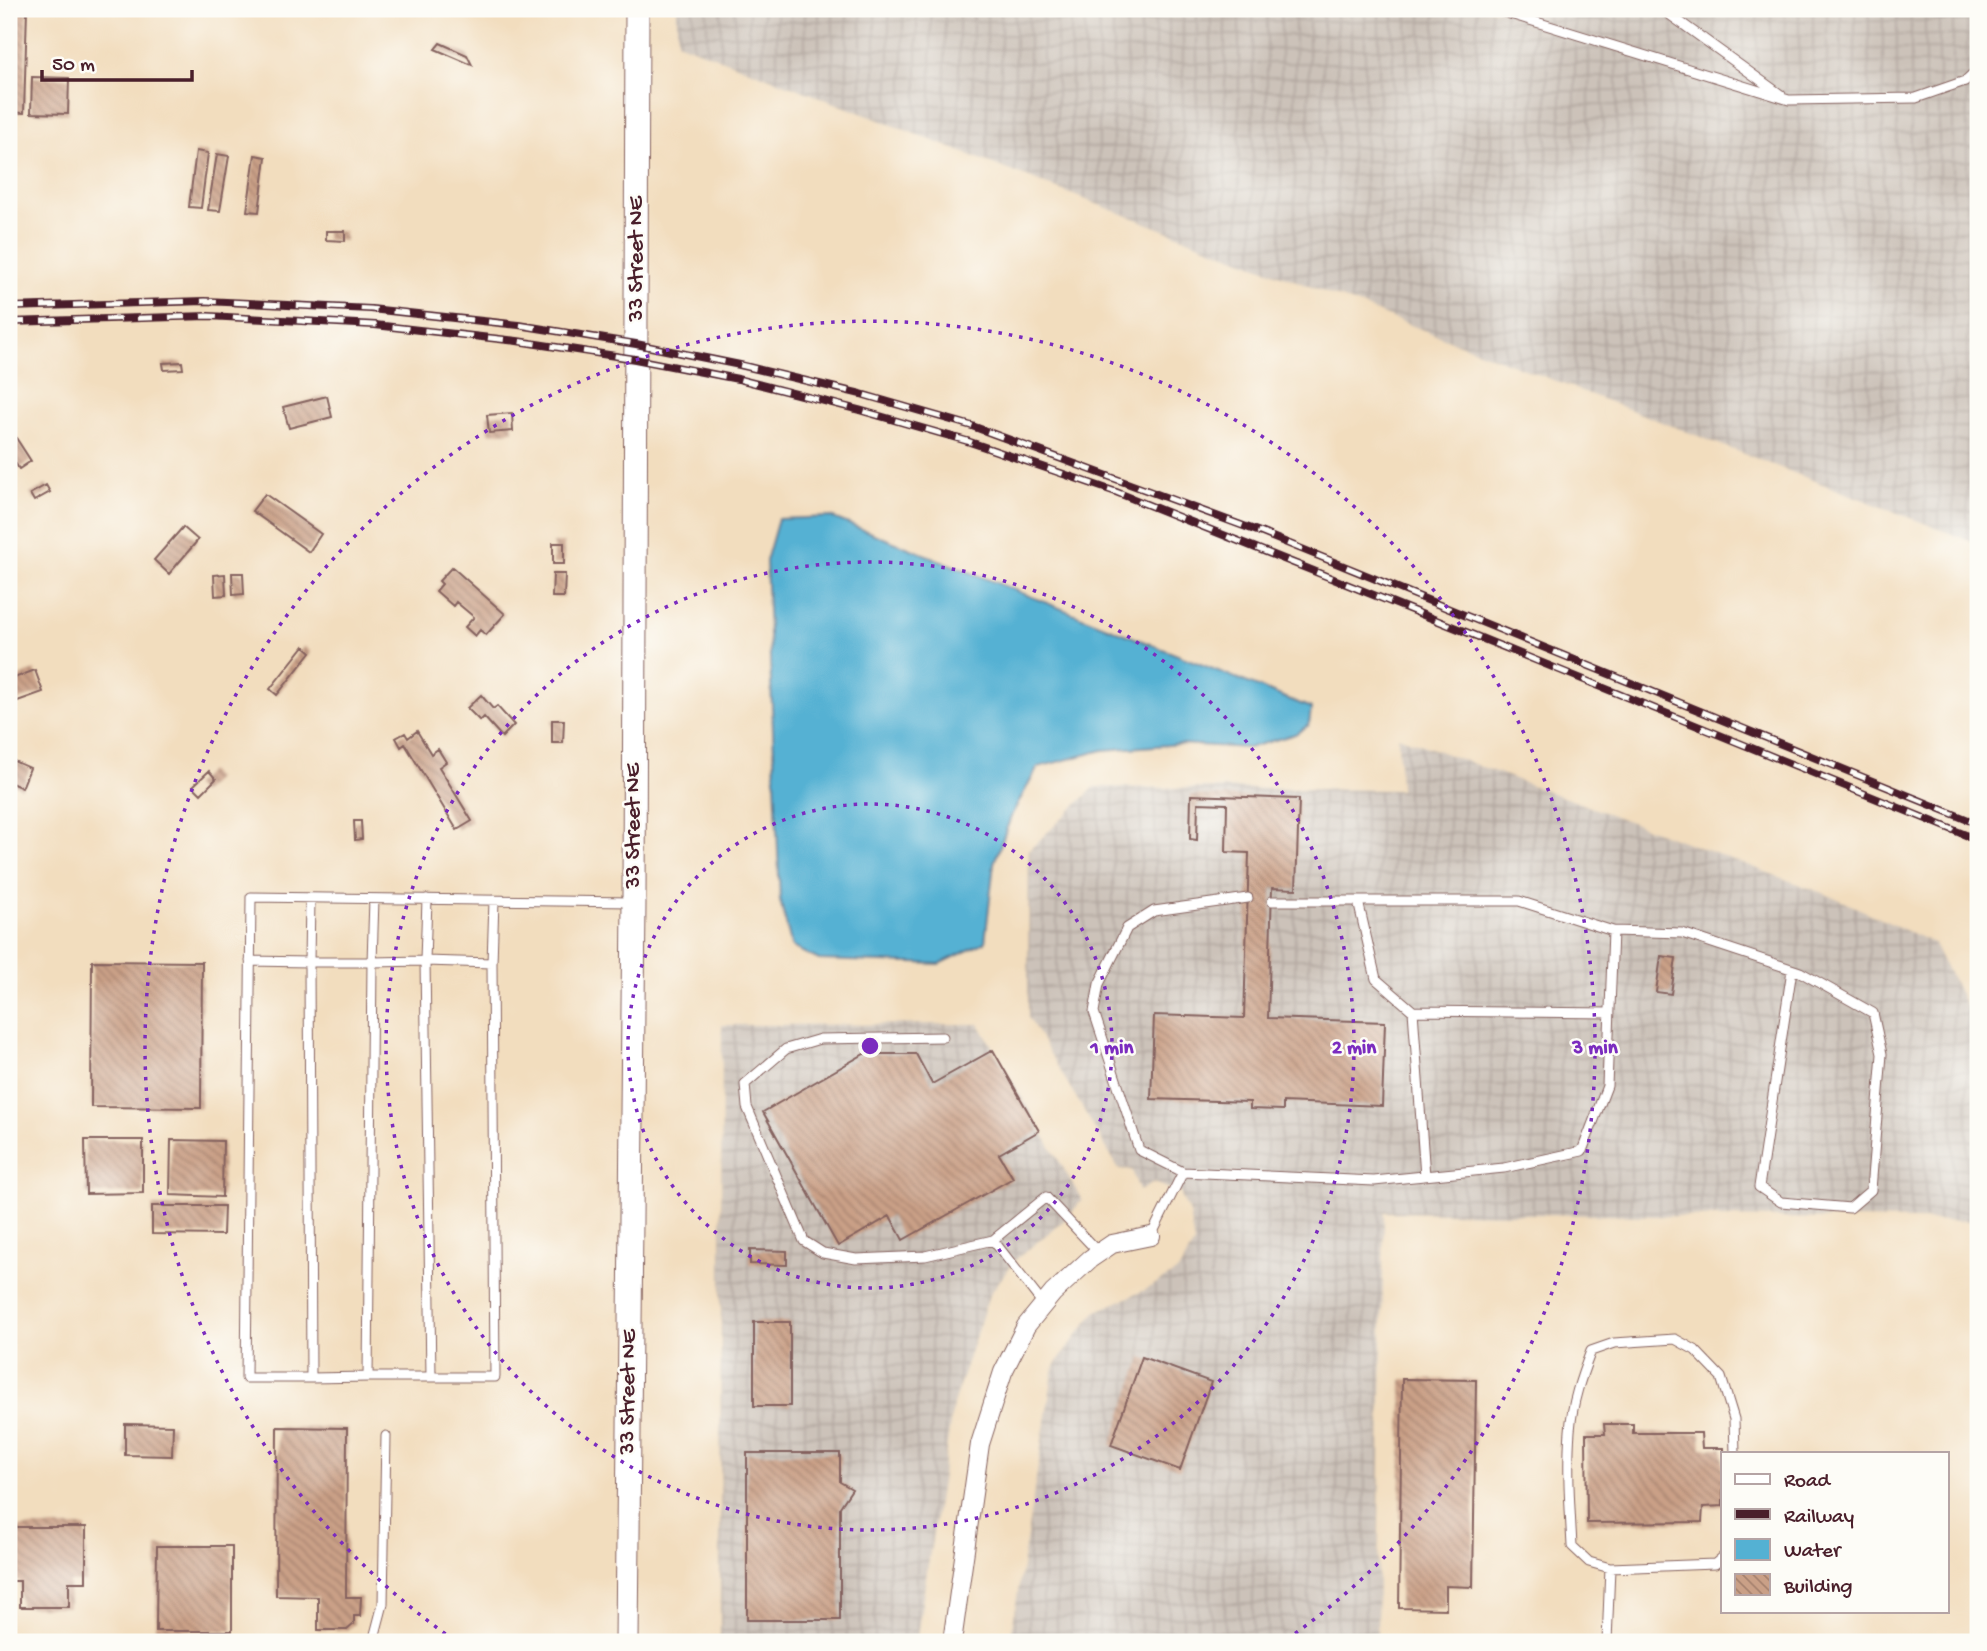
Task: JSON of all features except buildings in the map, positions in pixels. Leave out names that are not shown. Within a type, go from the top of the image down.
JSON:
[{"type":"street","name":"33 Street NE","points":[[627,1642],[634,902],[637,9]]},
{"type":"street","points":[[952,1642],[980,1444],[1003,1372],[1026,1326],[1053,1293],[1112,1244],[1151,1236]]},
{"type":"lane","points":[[1494,9],[1788,100],[1916,98],[1965,81],[1978,69]]},
{"type":"lane","points":[[1662,9],[1788,100]]},
{"type":"lane","points":[[494,900],[492,963],[495,1377],[246,1378],[251,897],[374,899],[427,899],[634,902]]},
{"type":"lane","points":[[310,898],[311,1378]]},
{"type":"lane","points":[[1248,898],[1154,911],[1127,928],[1099,984],[1094,1012],[1139,1150],[1182,1172],[1374,1181],[1504,1168],[1582,1151],[1607,1086],[1613,931]]},
{"type":"lane","points":[[368,1377],[374,899]]},
{"type":"lane","points":[[427,899],[425,961],[431,1377]]},
{"type":"lane","points":[[1272,901],[1519,901],[1613,931],[1682,933],[1800,972],[1873,1013],[1882,1054],[1871,1190],[1850,1208],[1780,1202],[1759,1187],[1792,970]]},
{"type":"lane","points":[[1358,901],[1376,979],[1413,1011],[1610,1013]]},
{"type":"lane","points":[[250,961],[492,963]]},
{"type":"lane","points":[[1413,1011],[1425,1176]]},
{"type":"lane","points":[[943,1037],[820,1039],[786,1049],[745,1084],[747,1107],[804,1241],[822,1253],[856,1259],[925,1256],[993,1240],[1046,1197],[1099,1253]]},
{"type":"lane","points":[[1151,1236],[1182,1172]]},
{"type":"lane","points":[[993,1240],[1043,1304]]},
{"type":"lane","points":[[1721,1559],[1716,1564],[1609,1568],[1589,1562],[1572,1546],[1570,1429],[1580,1381],[1591,1351],[1614,1343],[1675,1339],[1695,1350],[1721,1377],[1734,1419],[1735,1452]]},
{"type":"lane","points":[[373,1642],[383,1604],[386,1436]]},
{"type":"lane","points":[[1607,1642],[1609,1568]]},
{"type":"shaded area","points":[[677,9],[1978,9],[1978,544],[677,42]]},
{"type":"shaded area","points":[[1398,736],[1836,898],[1933,943],[1978,1028],[1978,1221],[1384,1212],[1377,1639],[1345,1642],[1010,1642],[1054,1366],[1095,1312],[1145,1290],[1178,1271],[1194,1244],[1189,1213],[1180,1193],[1154,1183],[1139,1191],[1132,1170],[1119,1169],[1028,1017],[1029,850],[1095,787],[1400,790]]},
{"type":"shaded area","points":[[979,1024],[1082,1200],[1067,1218],[1015,1260],[989,1295],[953,1405],[916,1642],[720,1642],[722,1025]]},
{"type":"water","points":[[831,517],[1311,708],[1309,725],[1295,734],[1248,748],[1181,744],[1103,750],[1038,767],[1012,814],[994,863],[985,942],[940,964],[819,960],[792,947],[780,900],[766,561],[778,519]]},
{"type":"railway","points":[[9,307],[205,301],[371,309],[519,325],[636,344],[861,394],[972,426],[1260,532],[1978,824]]},
{"type":"railway","points":[[9,322],[208,316],[375,325],[517,341],[635,359],[738,379],[859,410],[967,441],[1116,492],[1978,840]]}]
